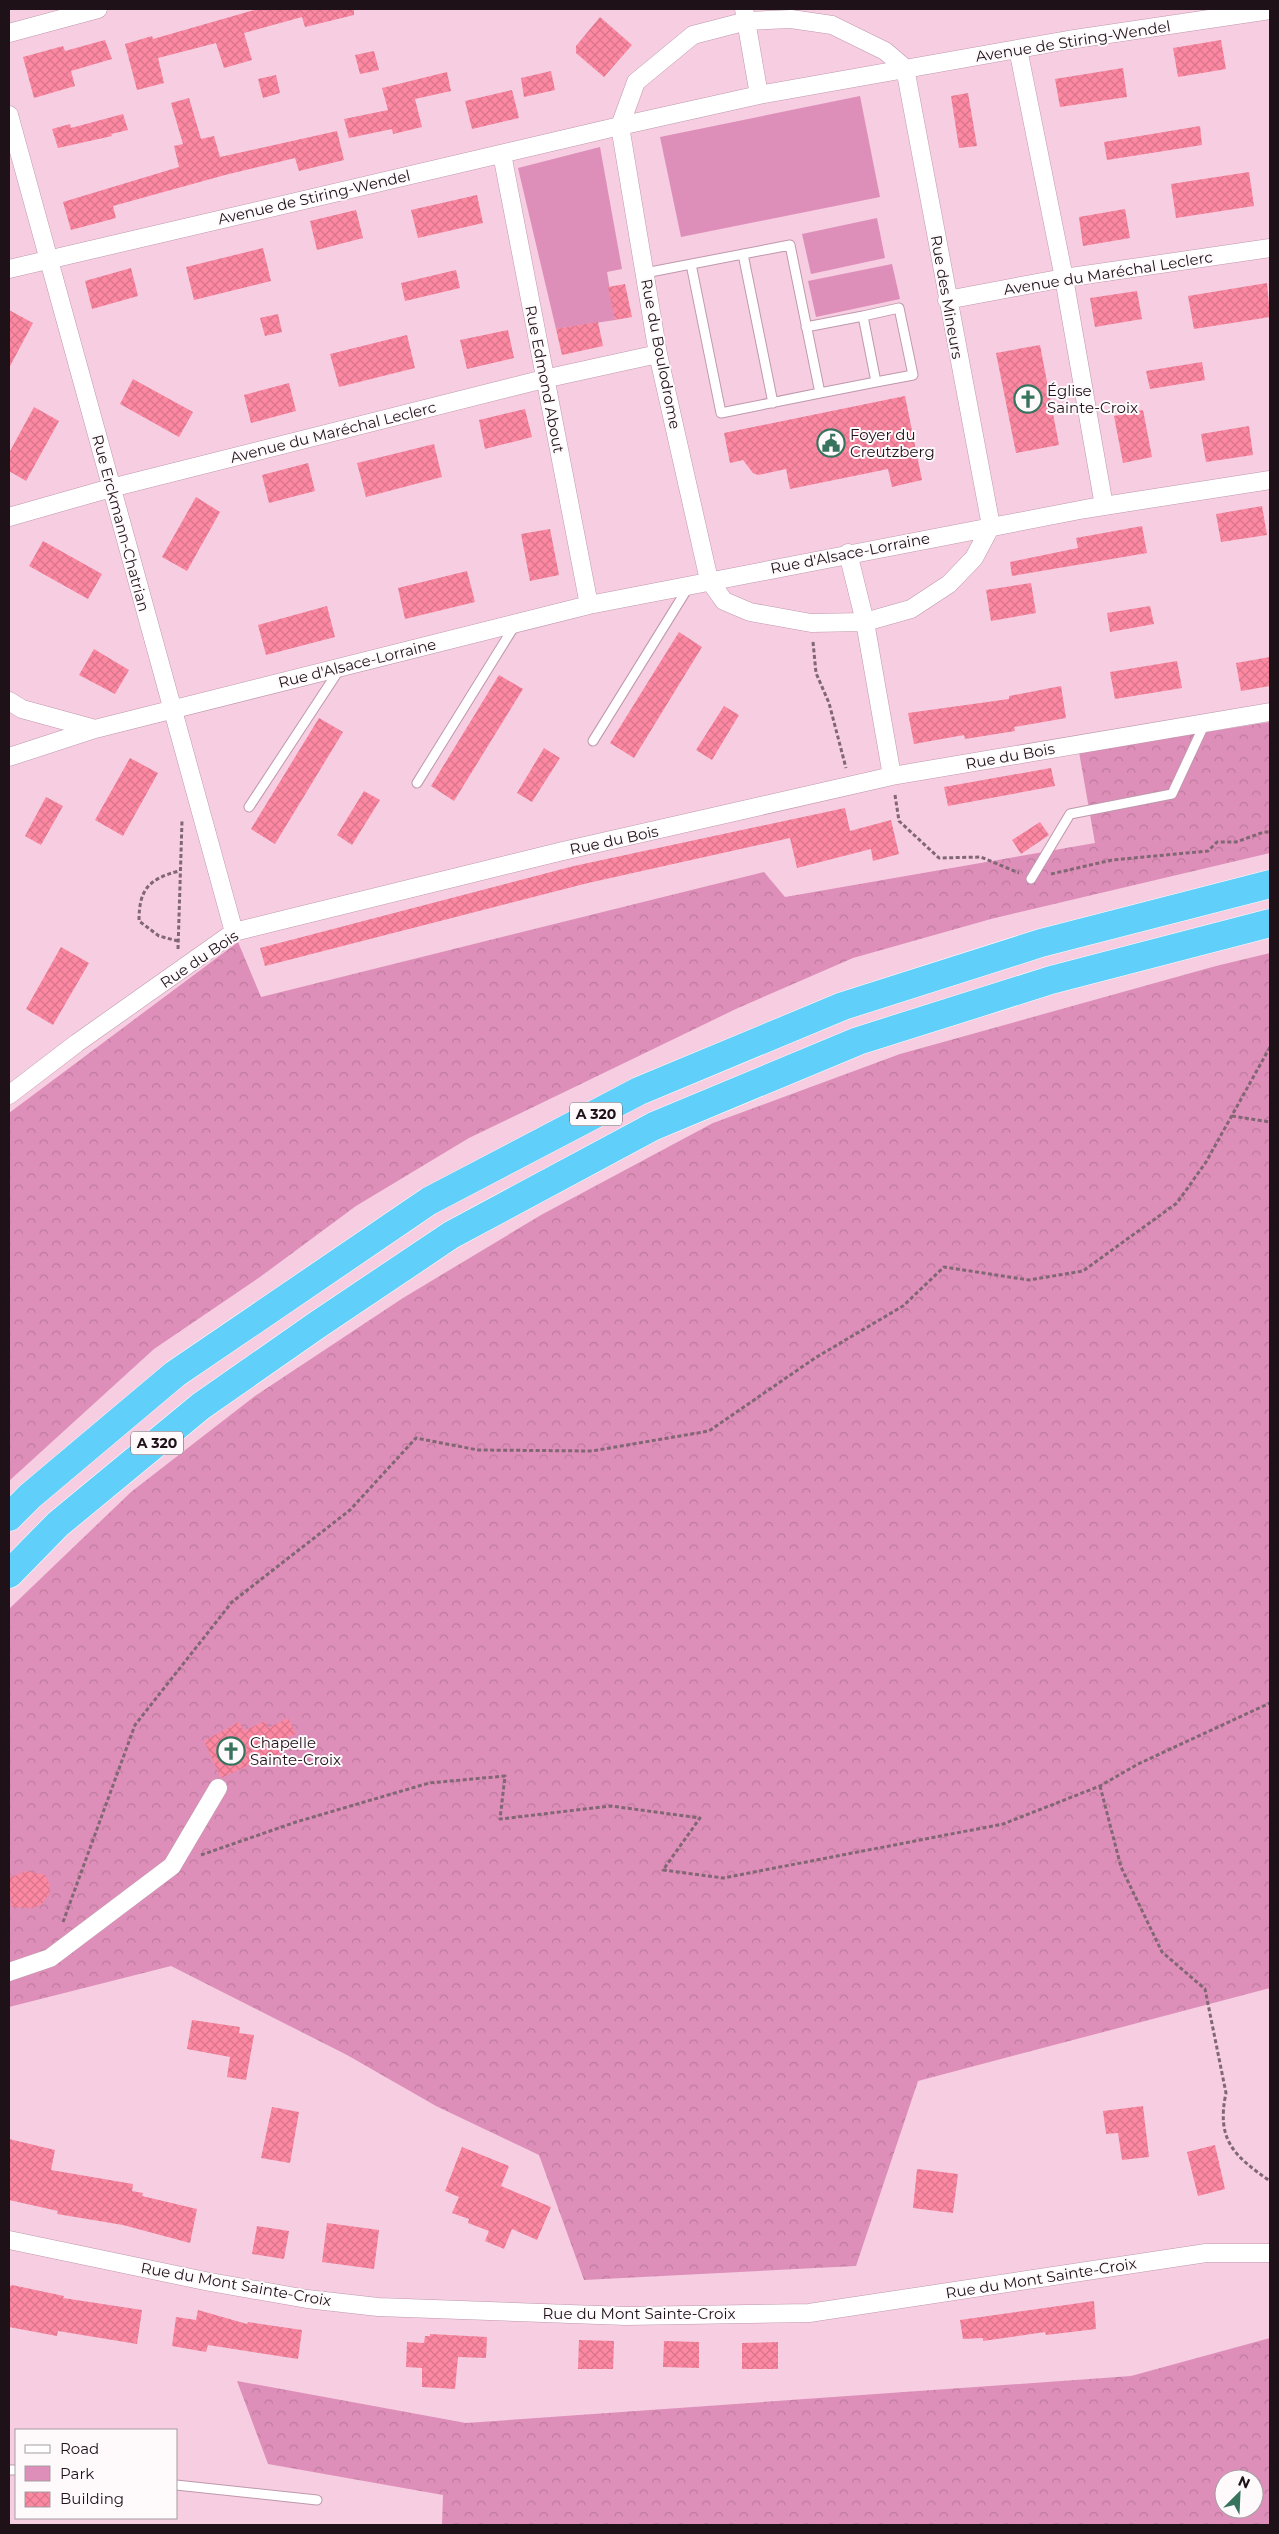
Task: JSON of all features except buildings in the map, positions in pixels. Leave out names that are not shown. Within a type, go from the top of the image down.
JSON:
[{"type":"highway","name":"A 320","points":[[9,1517],[30,1496],[175,1374],[429,1201],[639,1091],[842,1006],[1041,943],[1270,884]]},
{"type":"highway","name":"A 320","points":[[9,1574],[58,1524],[201,1406],[316,1325],[451,1235],[654,1126],[858,1041],[1051,980],[1270,923]]},
{"type":"street","points":[[9,33],[98,9]]},
{"type":"street","name":"Avenue de Stiring-Wendel","points":[[12,270],[48,259],[620,126],[759,96],[905,68],[1270,10]]},
{"type":"street","points":[[620,126],[636,82],[692,36],[745,15],[832,25],[885,51],[905,68]]},
{"type":"street","points":[[745,15],[759,96]]},
{"type":"street","points":[[1018,49],[1064,278],[1104,506]]},
{"type":"street","name":"Rue des Mineurs","points":[[905,68],[947,300],[991,526]]},
{"type":"street","name":"Rue Erckmann-Chatrian","points":[[9,115],[234,932]]},
{"type":"street","name":"Rue du Boulodrome","points":[[620,126],[658,354],[709,580]]},
{"type":"street","name":"Rue Edmond About","points":[[502,154],[588,604]]},
{"type":"street","name":"Avenue du Maréchal Leclerc","points":[[947,300],[1064,278],[1270,248]]},
{"type":"street","name":"Avenue du Maréchal Leclerc","points":[[9,517],[112,488],[544,379],[658,354]]},
{"type":"street","name":"Rue d'Alsace-Lorraine","points":[[9,757],[95,729],[588,604],[991,526],[1270,480]]},
{"type":"street","points":[[709,580],[724,601],[750,612],[811,623],[865,622],[911,609],[949,584],[974,558],[991,526]]},
{"type":"street","points":[[848,553],[865,622],[892,776]]},
{"type":"street","points":[[9,701],[22,709],[95,729]]},
{"type":"street","name":"Rue du Bois","points":[[9,1095],[78,1043],[234,932],[554,853],[892,776],[1270,712]]},
{"type":"street","points":[[9,1972],[50,1958],[172,1866],[218,1788]]},
{"type":"street","name":"Rue du Mont Sainte-Croix","points":[[9,2240],[210,2282],[307,2299],[378,2307],[626,2316],[809,2313],[1206,2253],[1270,2253]]},
{"type":"lane","points":[[645,273],[790,245],[820,394]]},
{"type":"lane","points":[[743,254],[773,403]]},
{"type":"lane","points":[[692,264],[721,413],[913,375],[899,308],[806,327]]},
{"type":"lane","points":[[863,316],[876,382]]},
{"type":"lane","points":[[593,741],[691,584]]},
{"type":"lane","points":[[417,783],[516,623]]},
{"type":"lane","points":[[249,807],[341,668]]},
{"type":"lane","points":[[1031,879],[1070,814],[1172,794],[1205,723]]},
{"type":"lane","points":[[178,2485],[317,2500]]},
{"type":"path","points":[[811,623],[816,673],[829,703],[851,786]]},
{"type":"path","points":[[177,972],[179,871],[183,814],[195,791]]},
{"type":"path","points":[[898,811],[899,821],[939,858],[981,857],[1031,879],[1112,860],[1208,851],[1217,842],[1236,842],[1264,832],[1270,832]]},
{"type":"path","points":[[178,941],[158,936],[139,921],[139,901],[150,883],[179,871]]},
{"type":"path","points":[[50,1958],[135,1725],[232,1602],[350,1510],[416,1438],[478,1450],[592,1451],[709,1431],[815,1358],[903,1306],[944,1267],[1029,1280],[1083,1271],[1177,1203],[1206,1162],[1270,1047]]},
{"type":"path","points":[[1232,1116],[1270,1122]]},
{"type":"path","points":[[172,1866],[296,1822],[429,1783],[505,1776],[500,1819],[611,1806],[700,1818],[663,1870],[723,1878],[1003,1824],[1100,1786],[1138,1764],[1270,1703]]},
{"type":"path","points":[[1100,1786],[1121,1867],[1162,1952],[1205,1989],[1226,2093],[1223,2107],[1225,2134],[1241,2161],[1270,2181]]},
{"type":"green space","points":[[860,96],[880,197],[681,237],[660,137]]},
{"type":"green space","points":[[600,147],[622,269],[607,272],[615,320],[556,329],[518,168]]},
{"type":"green space","points":[[877,218],[885,258],[811,274],[802,234]]},
{"type":"green space","points":[[892,264],[900,299],[816,317],[808,281]]},
{"type":"green space","points":[[1270,722],[1270,853],[991,919],[853,958],[738,1008],[469,1138],[356,1206],[260,1277],[154,1349],[9,1481],[9,1113],[238,942],[261,997],[764,872],[785,897],[1095,843],[1079,752]]},
{"type":"green space","points":[[1270,953],[1270,1988],[918,2081],[856,2266],[584,2280],[539,2155],[436,2106],[347,2055],[171,1966],[9,2007],[9,1609],[131,1492],[255,1396],[403,1298],[541,1215],[713,1123],[900,1054],[1216,966]]},
{"type":"green space","points":[[1270,2338],[1270,2525],[442,2525],[443,2495],[268,2464],[237,2381],[466,2423],[1131,2376]]},
{"type":"place","name":"Église Sainte-Croix","points":[[1028,399]]},
{"type":"place","name":"Foyer du Creutzberg","points":[[831,443]]},
{"type":"place","name":"Chapelle Sainte-Croix","points":[[231,1751]]}]
